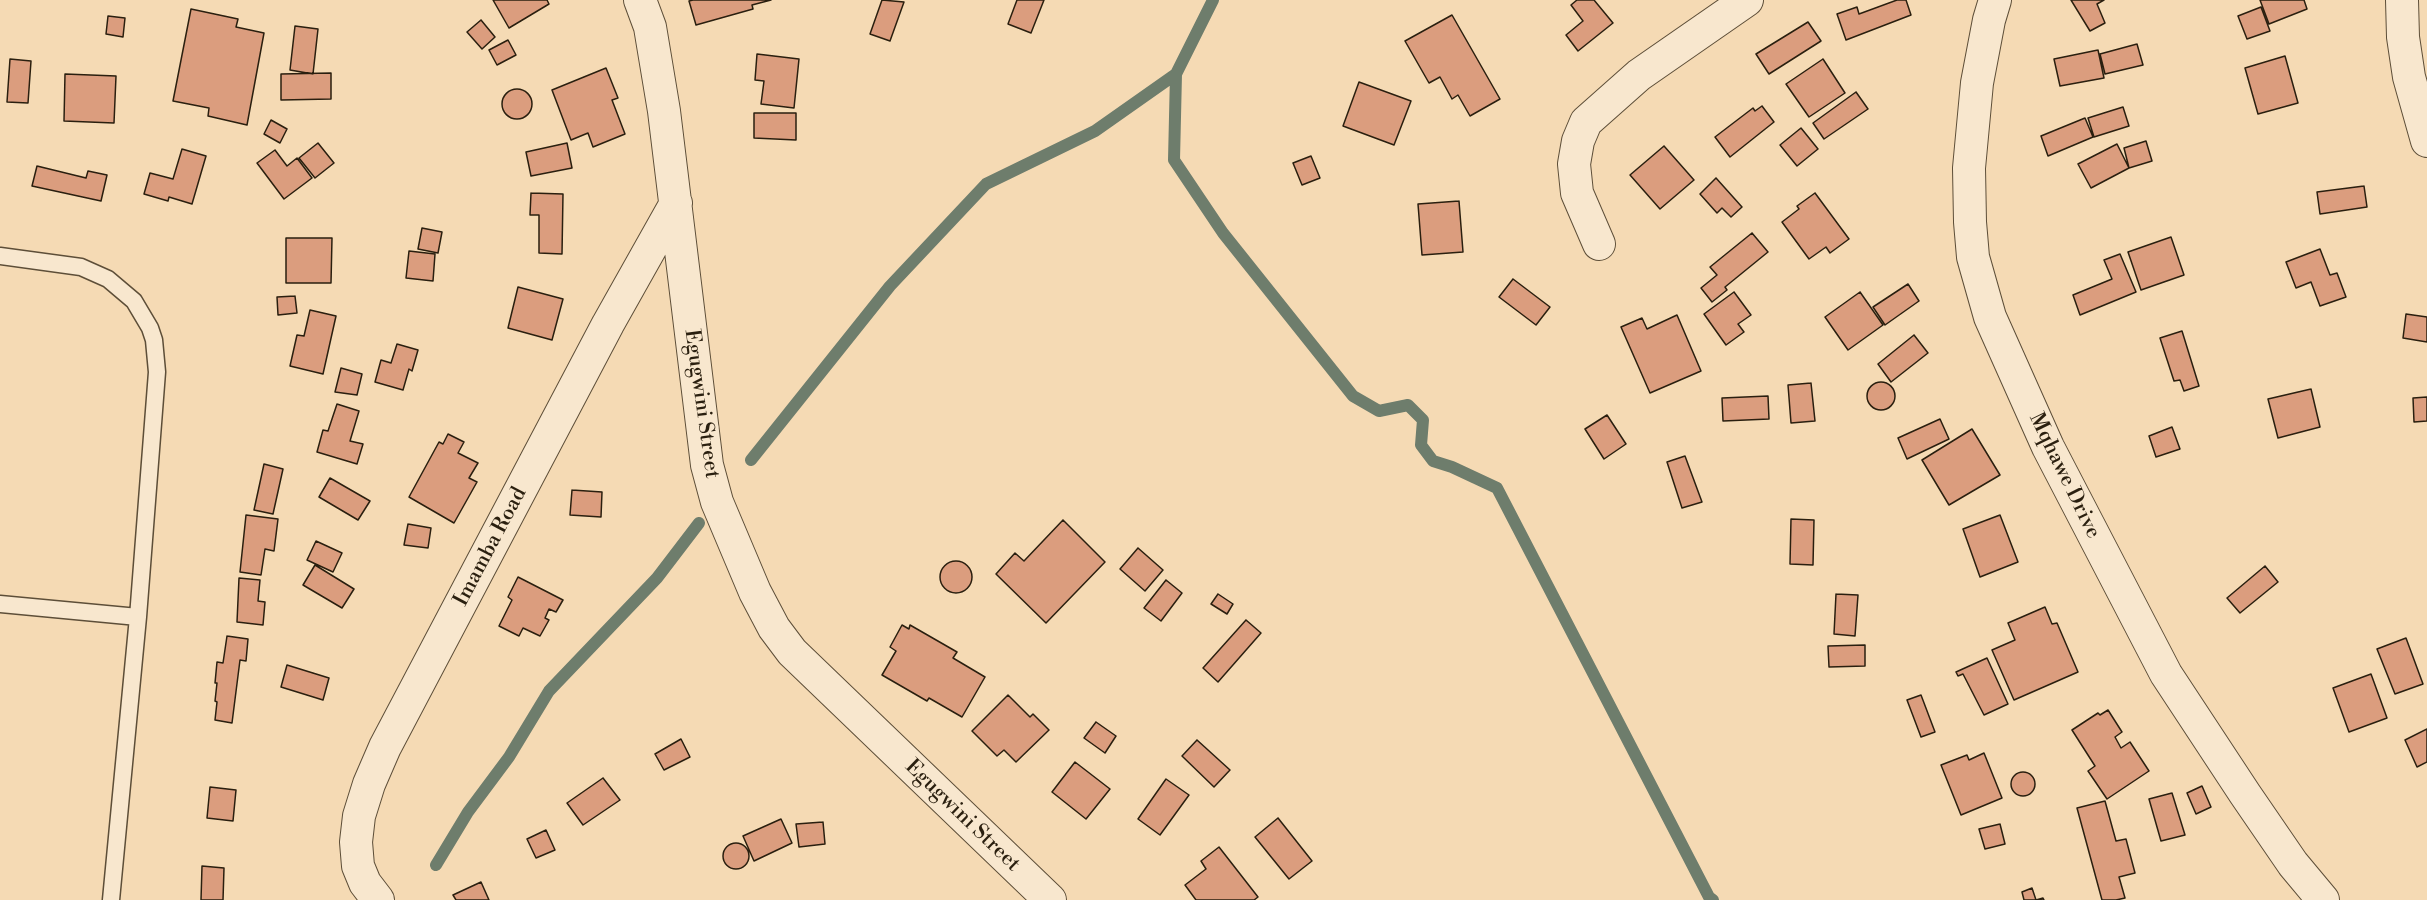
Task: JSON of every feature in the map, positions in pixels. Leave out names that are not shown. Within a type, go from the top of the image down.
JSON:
[{"type":"street","name":"Egugwini Street","points":[[640,0],[650,27],[664,111],[707,465],[717,502],[755,592],[774,628],[792,651],[1050,900]]},
{"type":"street","points":[[1599,244],[1577,193],[1574,164],[1578,141],[1586,122],[1639,75],[1747,0]]},
{"type":"street","name":"Mqhawe Drive","points":[[1995,0],[1977,83],[1969,168],[1970,222],[1974,258],[1990,317],[2048,447],[2166,674],[2293,864],[2323,900]]},
{"type":"street","points":[[2402,0],[2403,37],[2409,77],[2427,141]]},
{"type":"street","name":"Imamba Road","points":[[378,900],[365,883],[358,866],[356,842],[359,816],[369,784],[407,705],[608,324],[675,203]]},
{"type":"lane","points":[[0,256],[81,267],[108,279],[134,301],[150,328],[154,340],[157,372],[138,617],[111,900]]},
{"type":"lane","points":[[0,604],[138,617]]},
{"type":"building","points":[[493,0],[547,0],[549,4],[509,28]]},
{"type":"building","points":[[771,0],[752,5],[753,9],[696,25],[689,1]]},
{"type":"building","points":[[882,0],[904,2],[890,41],[870,34]]},
{"type":"building","points":[[1017,0],[1044,0],[1031,33],[1008,24]]},
{"type":"building","points":[[1577,0],[1594,0],[1613,23],[1578,51],[1566,35],[1583,21],[1571,5]]},
{"type":"building","points":[[1897,0],[1906,0],[1911,15],[1846,40],[1837,14],[1857,7],[1859,14]]},
{"type":"building","points":[[2071,0],[2104,0],[2097,4],[2105,23],[2090,31]]},
{"type":"building","points":[[2260,0],[2304,0],[2307,9],[2269,24]]},
{"type":"building","points":[[2261,7],[2270,31],[2247,39],[2238,16]]},
{"type":"building","points":[[191,9],[238,19],[236,27],[264,33],[247,125],[208,116],[209,108],[173,101]]},
{"type":"building","points":[[1452,15],[1500,99],[1470,116],[1458,95],[1452,99],[1440,77],[1429,83],[1405,41]]},
{"type":"building","points":[[108,16],[125,18],[123,37],[106,34]]},
{"type":"building","points":[[481,20],[495,37],[482,49],[467,32]]},
{"type":"building","points":[[1808,22],[1821,41],[1769,74],[1756,54]]},
{"type":"building","points":[[295,26],[318,29],[313,74],[290,70]]},
{"type":"building","points":[[508,40],[516,55],[497,65],[489,50]]},
{"type":"building","points":[[2137,44],[2143,65],[2105,74],[2100,54]]},
{"type":"building","points":[[2098,50],[2104,78],[2060,86],[2054,59]]},
{"type":"building","points":[[757,54],[799,59],[794,108],[761,104],[764,81],[755,80]]},
{"type":"building","points":[[2285,56],[2298,103],[2258,114],[2245,68]]},
{"type":"building","points":[[10,59],[31,61],[28,103],[7,102]]},
{"type":"building","points":[[1823,59],[1845,93],[1809,117],[1786,84]]},
{"type":"building","points":[[606,68],[618,98],[612,100],[625,134],[593,147],[588,133],[571,140],[552,90]]},
{"type":"building","points":[[331,73],[331,99],[281,100],[281,74]]},
{"type":"building","points":[[65,74],[116,76],[114,123],[64,121]]},
{"type":"building","points":[[1359,82],[1411,101],[1394,145],[1343,126]]},
{"type":"building","points":[[517,89],[528,93],[532,104],[528,115],[517,119],[506,115],[502,104],[506,93]]},
{"type":"building","points":[[1856,92],[1868,109],[1824,139],[1813,123]]},
{"type":"building","points":[[1762,106],[1774,122],[1730,157],[1715,137],[1753,108],[1755,111]]},
{"type":"building","points":[[2123,107],[2129,126],[2094,137],[2088,118]]},
{"type":"building","points":[[754,113],[796,113],[796,140],[754,138]]},
{"type":"building","points":[[2085,118],[2093,137],[2048,156],[2041,136]]},
{"type":"building","points":[[271,120],[287,129],[280,143],[264,134]]},
{"type":"building","points":[[1801,128],[1818,149],[1797,166],[1780,145]]},
{"type":"building","points":[[2146,141],[2152,161],[2129,168],[2124,148]]},
{"type":"building","points":[[318,143],[334,163],[315,178],[299,158]]},
{"type":"building","points":[[567,143],[572,168],[531,176],[526,152]]},
{"type":"building","points":[[2117,144],[2129,168],[2091,188],[2078,164]]},
{"type":"building","points":[[1664,146],[1694,180],[1660,209],[1630,175]]},
{"type":"building","points":[[182,149],[206,156],[192,204],[169,197],[168,201],[144,194],[150,173],[173,179]]},
{"type":"building","points":[[275,150],[287,166],[297,158],[312,178],[284,199],[257,163]]},
{"type":"building","points":[[1311,156],[1320,178],[1302,185],[1293,163]]},
{"type":"building","points":[[37,166],[86,178],[88,171],[107,175],[101,201],[32,186]]},
{"type":"building","points":[[1716,178],[1742,207],[1731,217],[1722,208],[1717,213],[1700,194]]},
{"type":"building","points":[[2364,186],[2367,207],[2320,214],[2317,192]]},
{"type":"building","points":[[531,193],[563,194],[562,254],[539,253],[539,215],[530,215]]},
{"type":"building","points":[[1815,193],[1849,239],[1830,253],[1826,247],[1809,259],[1782,222],[1799,209],[1797,206]]},
{"type":"building","points":[[1459,201],[1463,252],[1422,255],[1418,204]]},
{"type":"building","points":[[422,228],[442,232],[438,253],[418,249]]},
{"type":"building","points":[[1752,233],[1768,252],[1725,287],[1727,290],[1712,302],[1701,288],[1717,275],[1710,267]]},
{"type":"building","points":[[2171,237],[2184,275],[2141,290],[2128,252]]},
{"type":"building","points":[[286,238],[332,238],[331,283],[286,283]]},
{"type":"building","points":[[2320,249],[2330,275],[2337,273],[2346,297],[2320,306],[2311,282],[2296,288],[2286,262]]},
{"type":"building","points":[[409,251],[435,254],[433,281],[406,278]]},
{"type":"building","points":[[2120,254],[2136,292],[2080,315],[2073,295],[2112,279],[2104,260]]},
{"type":"building","points":[[1513,279],[1550,307],[1536,325],[1499,297]]},
{"type":"building","points":[[1908,284],[1919,301],[1885,325],[1873,307]]},
{"type":"building","points":[[518,287],[563,299],[552,340],[508,328]]},
{"type":"building","points":[[1734,292],[1751,315],[1738,324],[1744,332],[1726,345],[1704,314]]},
{"type":"building","points":[[1860,292],[1883,325],[1848,350],[1825,317]]},
{"type":"building","points":[[295,296],[297,313],[278,315],[277,297]]},
{"type":"building","points":[[310,310],[336,316],[323,374],[290,366],[297,335],[304,336]]},
{"type":"building","points":[[2406,314],[2427,317],[2427,342],[2403,338]]},
{"type":"building","points":[[1677,315],[1701,371],[1650,393],[1621,327],[1642,318],[1647,329]]},
{"type":"building","points":[[2182,331],[2199,386],[2184,391],[2180,380],[2174,381],[2160,338]]},
{"type":"building","points":[[1914,335],[1928,353],[1891,382],[1878,364]]},
{"type":"building","points":[[397,344],[418,350],[403,390],[375,382],[381,360],[391,363]]},
{"type":"building","points":[[341,368],[362,374],[357,395],[335,392]]},
{"type":"building","points":[[1881,382],[1891,386],[1895,396],[1891,406],[1881,410],[1871,406],[1867,396],[1871,386]]},
{"type":"building","points":[[1811,383],[1815,421],[1791,423],[1788,385]]},
{"type":"building","points":[[2311,389],[2320,427],[2278,438],[2268,399]]},
{"type":"building","points":[[1768,396],[1769,419],[1723,421],[1722,398]]},
{"type":"building","points":[[2427,397],[2427,421],[2414,422],[2413,398]]},
{"type":"building","points":[[337,404],[359,411],[350,441],[363,444],[357,464],[317,452],[323,430],[328,431]]},
{"type":"building","points":[[1607,415],[1626,444],[1604,459],[1585,429]]},
{"type":"building","points":[[1940,419],[1949,439],[1907,459],[1898,438]]},
{"type":"building","points":[[2172,427],[2180,449],[2156,457],[2149,436]]},
{"type":"building","points":[[1972,429],[2000,475],[1949,505],[1922,460]]},
{"type":"building","points":[[448,434],[464,442],[458,453],[478,463],[469,478],[477,482],[454,523],[409,497],[439,442],[443,444]]},
{"type":"building","points":[[1685,456],[1702,502],[1682,508],[1667,462]]},
{"type":"building","points":[[264,464],[283,469],[273,514],[254,510]]},
{"type":"building","points":[[330,478],[370,501],[358,520],[319,497]]},
{"type":"building","points":[[572,490],[602,492],[601,517],[570,515]]},
{"type":"building","points":[[246,515],[278,519],[274,551],[265,549],[261,575],[240,572]]},
{"type":"building","points":[[2000,515],[2018,562],[1980,577],[1963,529]]},
{"type":"building","points":[[1791,519],[1814,520],[1813,565],[1790,564]]},
{"type":"building","points":[[1063,520],[1105,562],[1046,623],[996,574],[1015,553],[1024,561]]},
{"type":"building","points":[[408,524],[431,528],[428,548],[404,545]]},
{"type":"building","points":[[316,541],[342,553],[333,572],[307,560]]},
{"type":"building","points":[[1138,548],[1163,570],[1145,591],[1120,569]]},
{"type":"building","points":[[956,561],[968,565],[972,577],[968,589],[956,593],[944,589],[940,577],[944,565]]},
{"type":"building","points":[[315,565],[354,589],[342,608],[303,585]]},
{"type":"building","points":[[2265,566],[2278,582],[2240,613],[2227,598]]},
{"type":"building","points":[[518,577],[563,600],[556,612],[549,609],[545,618],[549,620],[540,636],[523,628],[519,636],[499,626],[512,600],[508,597]]},
{"type":"building","points":[[239,578],[260,580],[258,601],[265,602],[263,625],[237,622]]},
{"type":"building","points":[[1166,580],[1182,593],[1161,621],[1144,608]]},
{"type":"building","points":[[1218,594],[1233,604],[1227,614],[1211,604]]},
{"type":"building","points":[[1836,594],[1858,595],[1855,636],[1834,634]]},
{"type":"building","points":[[2045,607],[2052,624],[2057,623],[2078,672],[2014,700],[1992,650],[2015,640],[2008,623]]},
{"type":"building","points":[[1246,620],[1261,633],[1218,682],[1203,668]]},
{"type":"building","points":[[902,625],[909,629],[910,625],[957,652],[953,658],[985,677],[962,717],[929,698],[927,701],[882,675],[896,651],[890,647]]},
{"type":"building","points":[[227,636],[248,639],[246,661],[240,660],[232,723],[215,720],[217,662],[223,663]]},
{"type":"building","points":[[2406,638],[2423,684],[2395,694],[2377,649]]},
{"type":"building","points":[[1865,645],[1865,666],[1829,667],[1828,646]]},
{"type":"building","points":[[1987,658],[2008,704],[1984,715],[1963,674],[1958,676],[1956,672]]},
{"type":"building","points":[[287,665],[329,678],[323,700],[281,687]]},
{"type":"building","points":[[2371,674],[2387,718],[2349,732],[2333,688]]},
{"type":"building","points":[[1008,695],[1030,717],[1033,714],[1049,730],[1016,762],[1004,750],[997,756],[972,731]]},
{"type":"building","points":[[1921,695],[1935,732],[1921,737],[1907,700]]},
{"type":"building","points":[[2108,710],[2122,732],[2115,737],[2121,748],[2130,742],[2149,771],[2107,799],[2088,771],[2095,766],[2072,730],[2098,713],[2100,715]]},
{"type":"building","points":[[1096,722],[1116,736],[1105,753],[1084,738]]},
{"type":"building","points":[[2427,729],[2427,762],[2417,767],[2405,740]]},
{"type":"building","points":[[681,739],[690,757],[664,770],[655,754]]},
{"type":"building","points":[[1197,740],[1230,770],[1214,787],[1182,756]]},
{"type":"building","points":[[1984,753],[2002,798],[1961,815],[1941,765],[1967,755],[1969,760]]},
{"type":"building","points":[[1075,762],[1110,789],[1086,819],[1052,792]]},
{"type":"building","points":[[2023,772],[2028,773],[2034,779],[2034,789],[2028,795],[2023,796],[2018,795],[2012,789],[2011,784],[2012,779],[2018,773]]},
{"type":"building","points":[[603,778],[620,800],[583,825],[567,803]]},
{"type":"building","points":[[1166,779],[1189,795],[1160,835],[1138,819]]},
{"type":"building","points":[[2202,786],[2211,807],[2196,814],[2187,793]]},
{"type":"building","points":[[210,787],[236,790],[233,821],[207,818]]},
{"type":"building","points":[[2172,793],[2185,835],[2161,841],[2149,799]]},
{"type":"building","points":[[2105,801],[2116,841],[2126,839],[2135,873],[2119,877],[2125,898],[2116,900],[2102,900],[2077,808]]},
{"type":"building","points":[[1278,818],[1312,861],[1289,879],[1255,837]]},
{"type":"building","points":[[781,819],[792,843],[754,861],[743,836]]},
{"type":"building","points":[[823,822],[825,844],[799,847],[796,824]]},
{"type":"building","points":[[2000,824],[2005,844],[1985,849],[1979,829]]},
{"type":"building","points":[[546,830],[555,850],[536,858],[527,839]]},
{"type":"building","points":[[736,843],[745,847],[749,856],[745,865],[736,869],[727,865],[723,856],[727,847]]},
{"type":"building","points":[[1219,847],[1258,897],[1254,900],[1196,900],[1185,885],[1206,869],[1201,861]]},
{"type":"building","points":[[202,866],[224,868],[223,900],[201,900]]},
{"type":"building","points":[[481,882],[489,900],[456,900],[453,895]]},
{"type":"building","points":[[2032,888],[2036,900],[2024,900],[2022,892]]},
{"type":"waterway","points":[[1213,0],[1176,74],[1174,160],[1223,233],[1353,396],[1379,411],[1408,405],[1423,420],[1421,445],[1433,461],[1452,467],[1497,488],[1709,897],[1713,900]]},
{"type":"waterway","points":[[751,460],[890,286],[986,184],[1095,131],[1176,74]]},
{"type":"waterway","points":[[436,865],[468,812],[509,757],[549,691],[657,578],[699,523]]}]
